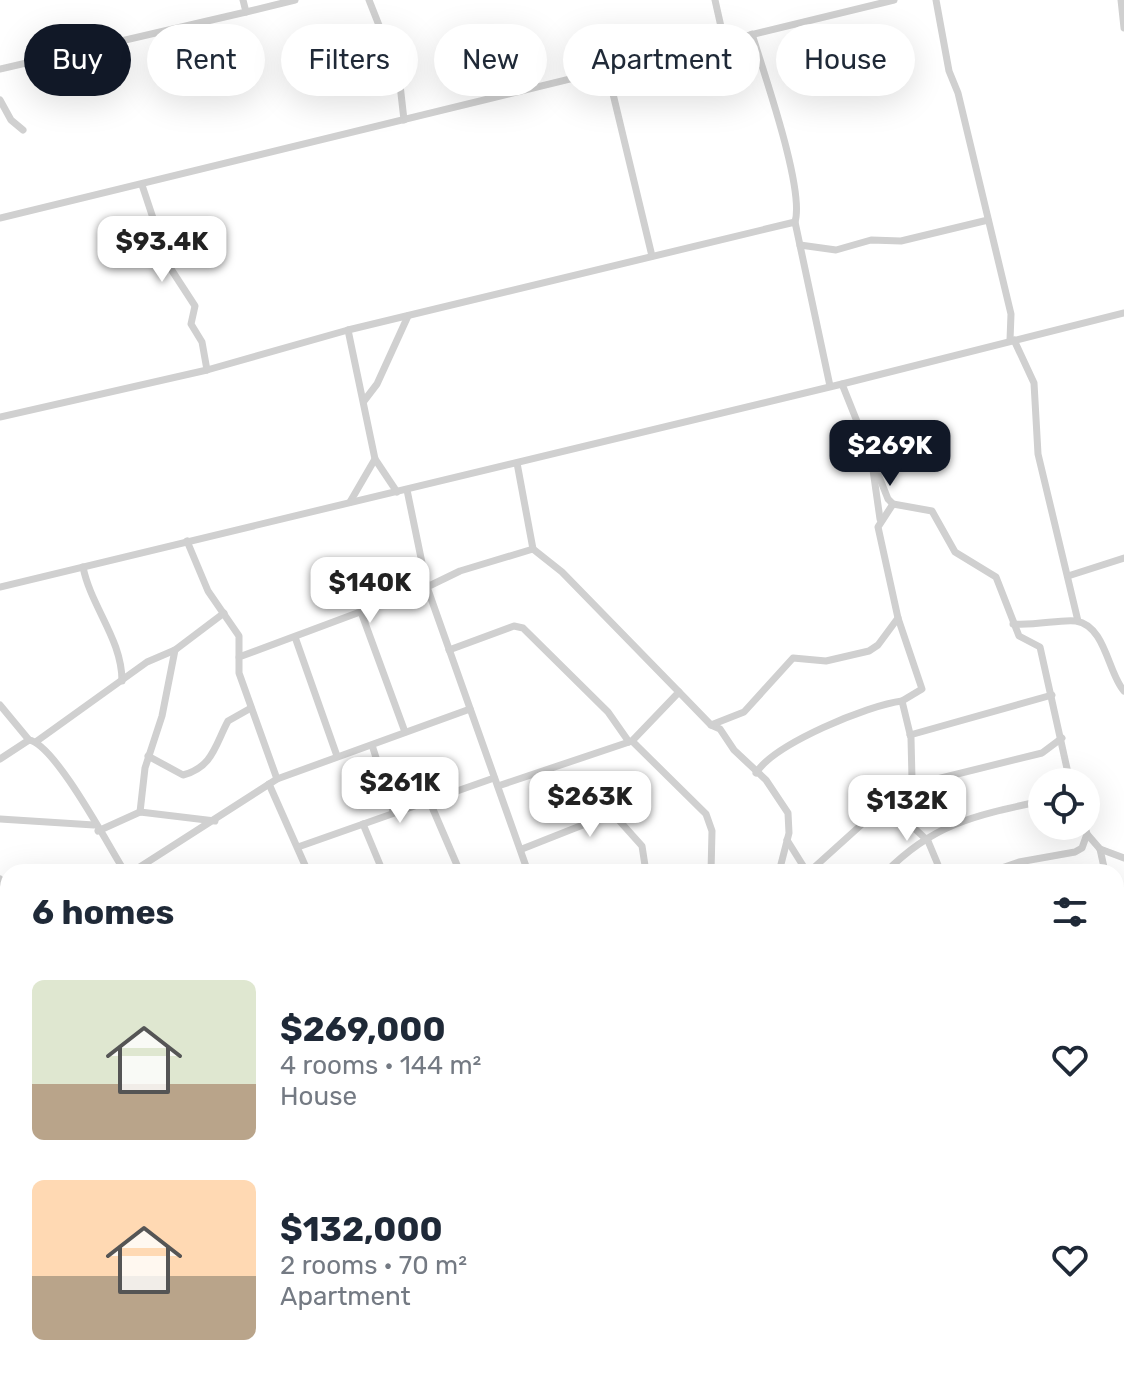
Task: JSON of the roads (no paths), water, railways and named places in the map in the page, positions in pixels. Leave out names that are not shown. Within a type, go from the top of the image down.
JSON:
[{"type":"street","points":[[243,0],[246,12]]},
{"type":"street","points":[[0,69],[295,0]]},
{"type":"street","points":[[369,0],[395,65],[404,120]]},
{"type":"street","points":[[715,0],[720,24]]},
{"type":"street","points":[[760,32],[894,0]]},
{"type":"street","points":[[936,0],[949,71],[958,93],[1011,314],[1012,340],[1034,383],[1038,454],[1078,621],[1102,645],[1124,691]]},
{"type":"street","points":[[1121,0],[1124,28]]},
{"type":"street","points":[[760,62],[790,169],[797,208],[795,222],[830,386]]},
{"type":"street","points":[[0,218],[563,80]]},
{"type":"street","points":[[613,96],[652,256]]},
{"type":"street","points":[[0,100],[11,120],[23,130]]},
{"type":"street","points":[[142,185],[169,266],[195,306],[191,324],[202,342],[207,370]]},
{"type":"street","points":[[800,245],[836,250],[871,240],[901,241],[988,220]]},
{"type":"street","points":[[0,417],[207,370],[348,330],[795,222]]},
{"type":"street","points":[[0,587],[1124,313]]},
{"type":"street","points":[[364,401],[377,384],[408,316]]},
{"type":"street","points":[[348,330],[375,459],[397,492]]},
{"type":"street","points":[[842,384],[882,490],[893,504],[932,511],[955,552],[996,577],[1007,597],[1019,636],[1036,644],[1043,653],[1067,768]]},
{"type":"street","points":[[756,773],[766,760],[832,723],[902,701],[922,689],[898,618],[878,527],[880,519],[871,471],[872,458]]},
{"type":"street","points":[[350,502],[375,459]]},
{"type":"street","points":[[517,463],[533,549],[562,572],[711,725],[720,729],[785,806],[789,821],[781,864]]},
{"type":"street","points":[[407,490],[427,587],[526,864]]},
{"type":"street","points":[[880,519],[893,504]]},
{"type":"street","points":[[187,541],[208,591],[234,623],[241,644],[239,673],[277,779]]},
{"type":"street","points":[[239,657],[427,587],[460,571],[533,549]]},
{"type":"street","points":[[1068,576],[1124,558]]},
{"type":"street","points":[[83,567],[90,596],[110,630],[122,662],[122,681]]},
{"type":"street","points":[[361,612],[405,732]]},
{"type":"street","points":[[0,759],[33,741],[138,669],[175,650],[224,613]]},
{"type":"street","points":[[711,725],[744,712],[796,656],[826,661],[869,651],[898,618]]},
{"type":"street","points":[[1013,624],[1039,626],[1078,621]]},
{"type":"street","points":[[449,650],[514,626],[523,628],[608,712],[631,742],[706,814],[712,831],[711,864]]},
{"type":"street","points":[[295,637],[337,756]]},
{"type":"street","points":[[241,644],[254,649]]},
{"type":"street","points":[[140,812],[148,756],[166,701],[175,650]]},
{"type":"street","points":[[122,662],[138,669]]},
{"type":"street","points":[[298,847],[393,811],[631,742],[679,692]]},
{"type":"street","points":[[910,735],[1052,695]]},
{"type":"street","points":[[902,701],[910,735],[912,779]]},
{"type":"street","points":[[0,705],[73,785],[120,864]]},
{"type":"street","points":[[148,756],[186,775],[211,759],[228,721],[251,708]]},
{"type":"street","points":[[145,864],[277,779],[470,709]]},
{"type":"street","points":[[817,864],[912,779],[933,780],[1042,753],[1062,738]]},
{"type":"street","points":[[372,745],[393,811]]},
{"type":"street","points":[[269,784],[305,864]]},
{"type":"street","points":[[429,800],[457,864]]},
{"type":"street","points":[[887,803],[930,844],[938,864]]},
{"type":"street","points":[[894,864],[923,837],[979,815],[1028,804]]},
{"type":"street","points":[[0,819],[96,828],[140,812],[215,821]]},
{"type":"street","points":[[522,849],[610,816],[623,822],[642,846],[645,864]]},
{"type":"street","points":[[363,824],[380,864]]},
{"type":"street","points":[[787,840],[803,864]]},
{"type":"street","points":[[1013,864],[1075,852],[1082,848],[1084,840]]},
{"type":"street","points":[[1093,840],[1100,849],[1103,864]]},
{"type":"street","points":[[1100,849],[1124,858]]}]
